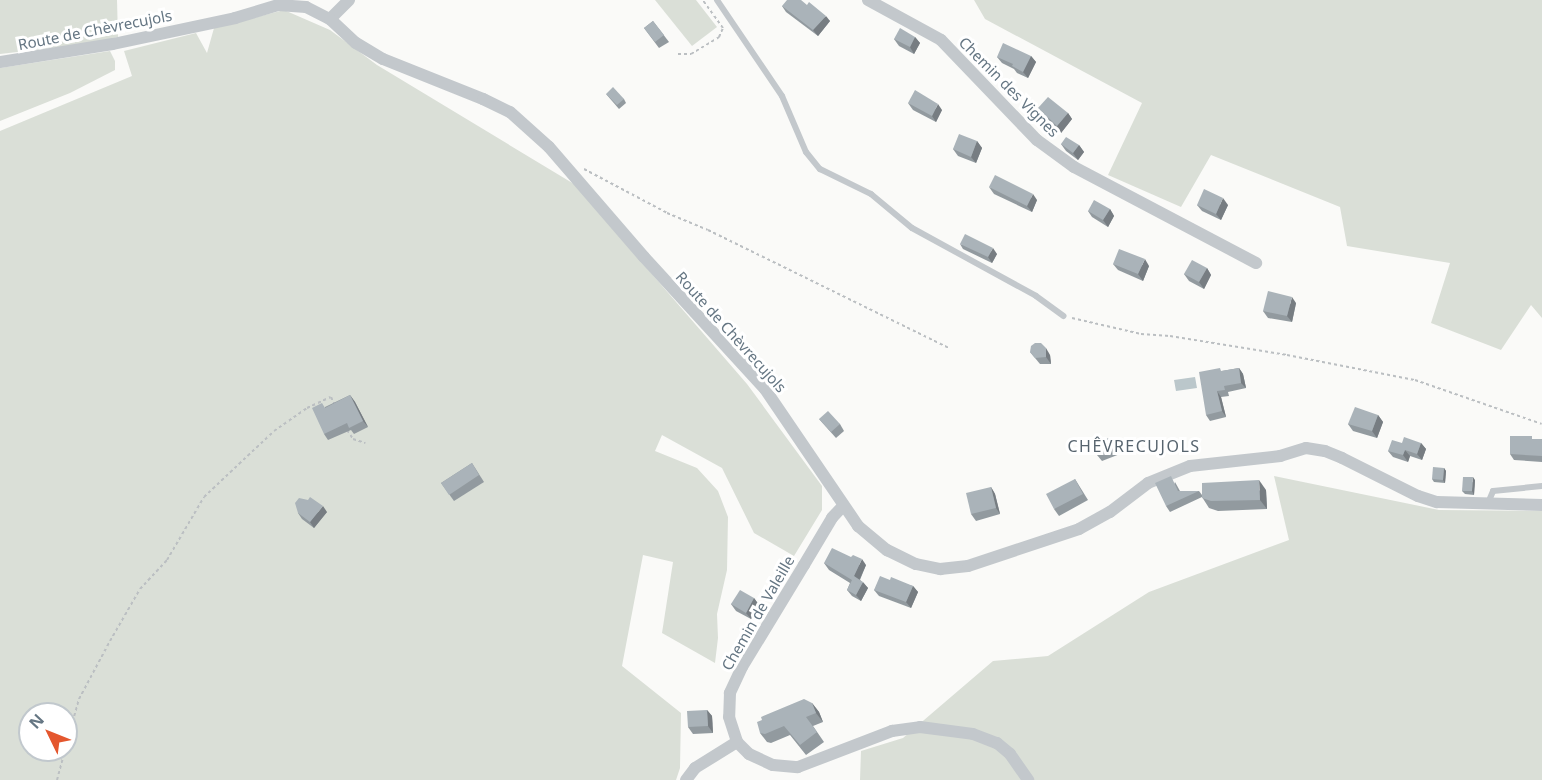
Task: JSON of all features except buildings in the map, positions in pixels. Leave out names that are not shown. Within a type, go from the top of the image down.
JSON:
[{"type":"street","points":[[330,19],[350,0]]},
{"type":"street","name":"Chemin des Vignes","points":[[868,0],[941,40],[1037,140],[1074,167],[1256,262]]},
{"type":"street","name":"Route de Chèvrecujols","points":[[0,62],[113,44],[235,18],[278,5],[306,7],[330,19],[356,43],[383,59],[510,112],[534,131],[644,257],[765,389],[858,526],[887,550],[916,564],[940,569],[968,566],[1079,529],[1110,512],[1148,483],[1190,466],[1280,456],[1306,448],[1325,451],[1342,458],[1418,496],[1437,502],[1542,505]]},
{"type":"street","name":"Chemin de Valeille","points":[[737,742],[729,717],[730,693],[742,667],[826,528],[843,506]]},
{"type":"street","points":[[686,780],[695,768],[737,742],[748,754],[773,765],[798,767],[892,731],[920,727],[972,734],[997,743],[1010,754],[1028,780]]},
{"type":"lane","points":[[717,0],[782,96],[806,152],[820,169],[871,194],[912,228],[1036,296],[1064,316]]},
{"type":"lane","points":[[1487,503],[1493,491],[1542,486]]},
{"type":"path","points":[[678,54],[691,54],[719,37],[723,28],[703,0]]},
{"type":"path","points":[[570,171],[584,169],[667,213],[708,230],[811,280],[866,310],[949,348]]},
{"type":"path","points":[[1064,316],[1141,334],[1170,336],[1287,355],[1415,380],[1542,424]]},
{"type":"path","points":[[78,703],[140,589],[167,560],[204,497],[274,431],[307,408],[331,396],[337,412]]},
{"type":"path","points":[[346,429],[353,439],[365,443]]},
{"type":"path","points":[[57,780],[61,762]]},
{"type":"shaded area","points":[[0,0],[117,0],[118,37],[95,43],[0,54]]},
{"type":"shaded area","points":[[655,0],[696,0],[717,27],[692,46]]},
{"type":"shaded area","points":[[974,0],[1542,0],[1542,318],[1531,305],[1501,350],[1431,323],[1450,263],[1347,246],[1340,207],[1211,155],[1181,207],[1108,175],[1142,103],[985,19]]},
{"type":"shaded area","points":[[284,10],[330,30],[377,65],[574,184],[747,384],[822,486],[822,510],[794,556],[754,533],[722,468],[662,435],[655,451],[697,468],[718,491],[728,517],[727,570],[717,614],[718,638],[715,663],[662,633],[673,562],[643,555],[622,666],[681,713],[680,768],[676,780],[0,780],[0,131],[132,76],[124,51],[196,33],[207,53],[214,28]]},
{"type":"shaded area","points":[[110,51],[115,61],[115,70],[70,93],[0,121],[0,68]]},
{"type":"shaded area","points":[[1195,377],[1197,388],[1176,391],[1174,380]]},
{"type":"shaded area","points":[[1274,476],[1439,510],[1542,511],[1542,780],[860,780],[861,751],[903,738],[993,661],[1048,656],[1149,592],[1289,540]]},
{"type":"district","name":"CHÊVRECUJOLS","points":[[1134,446]]}]
